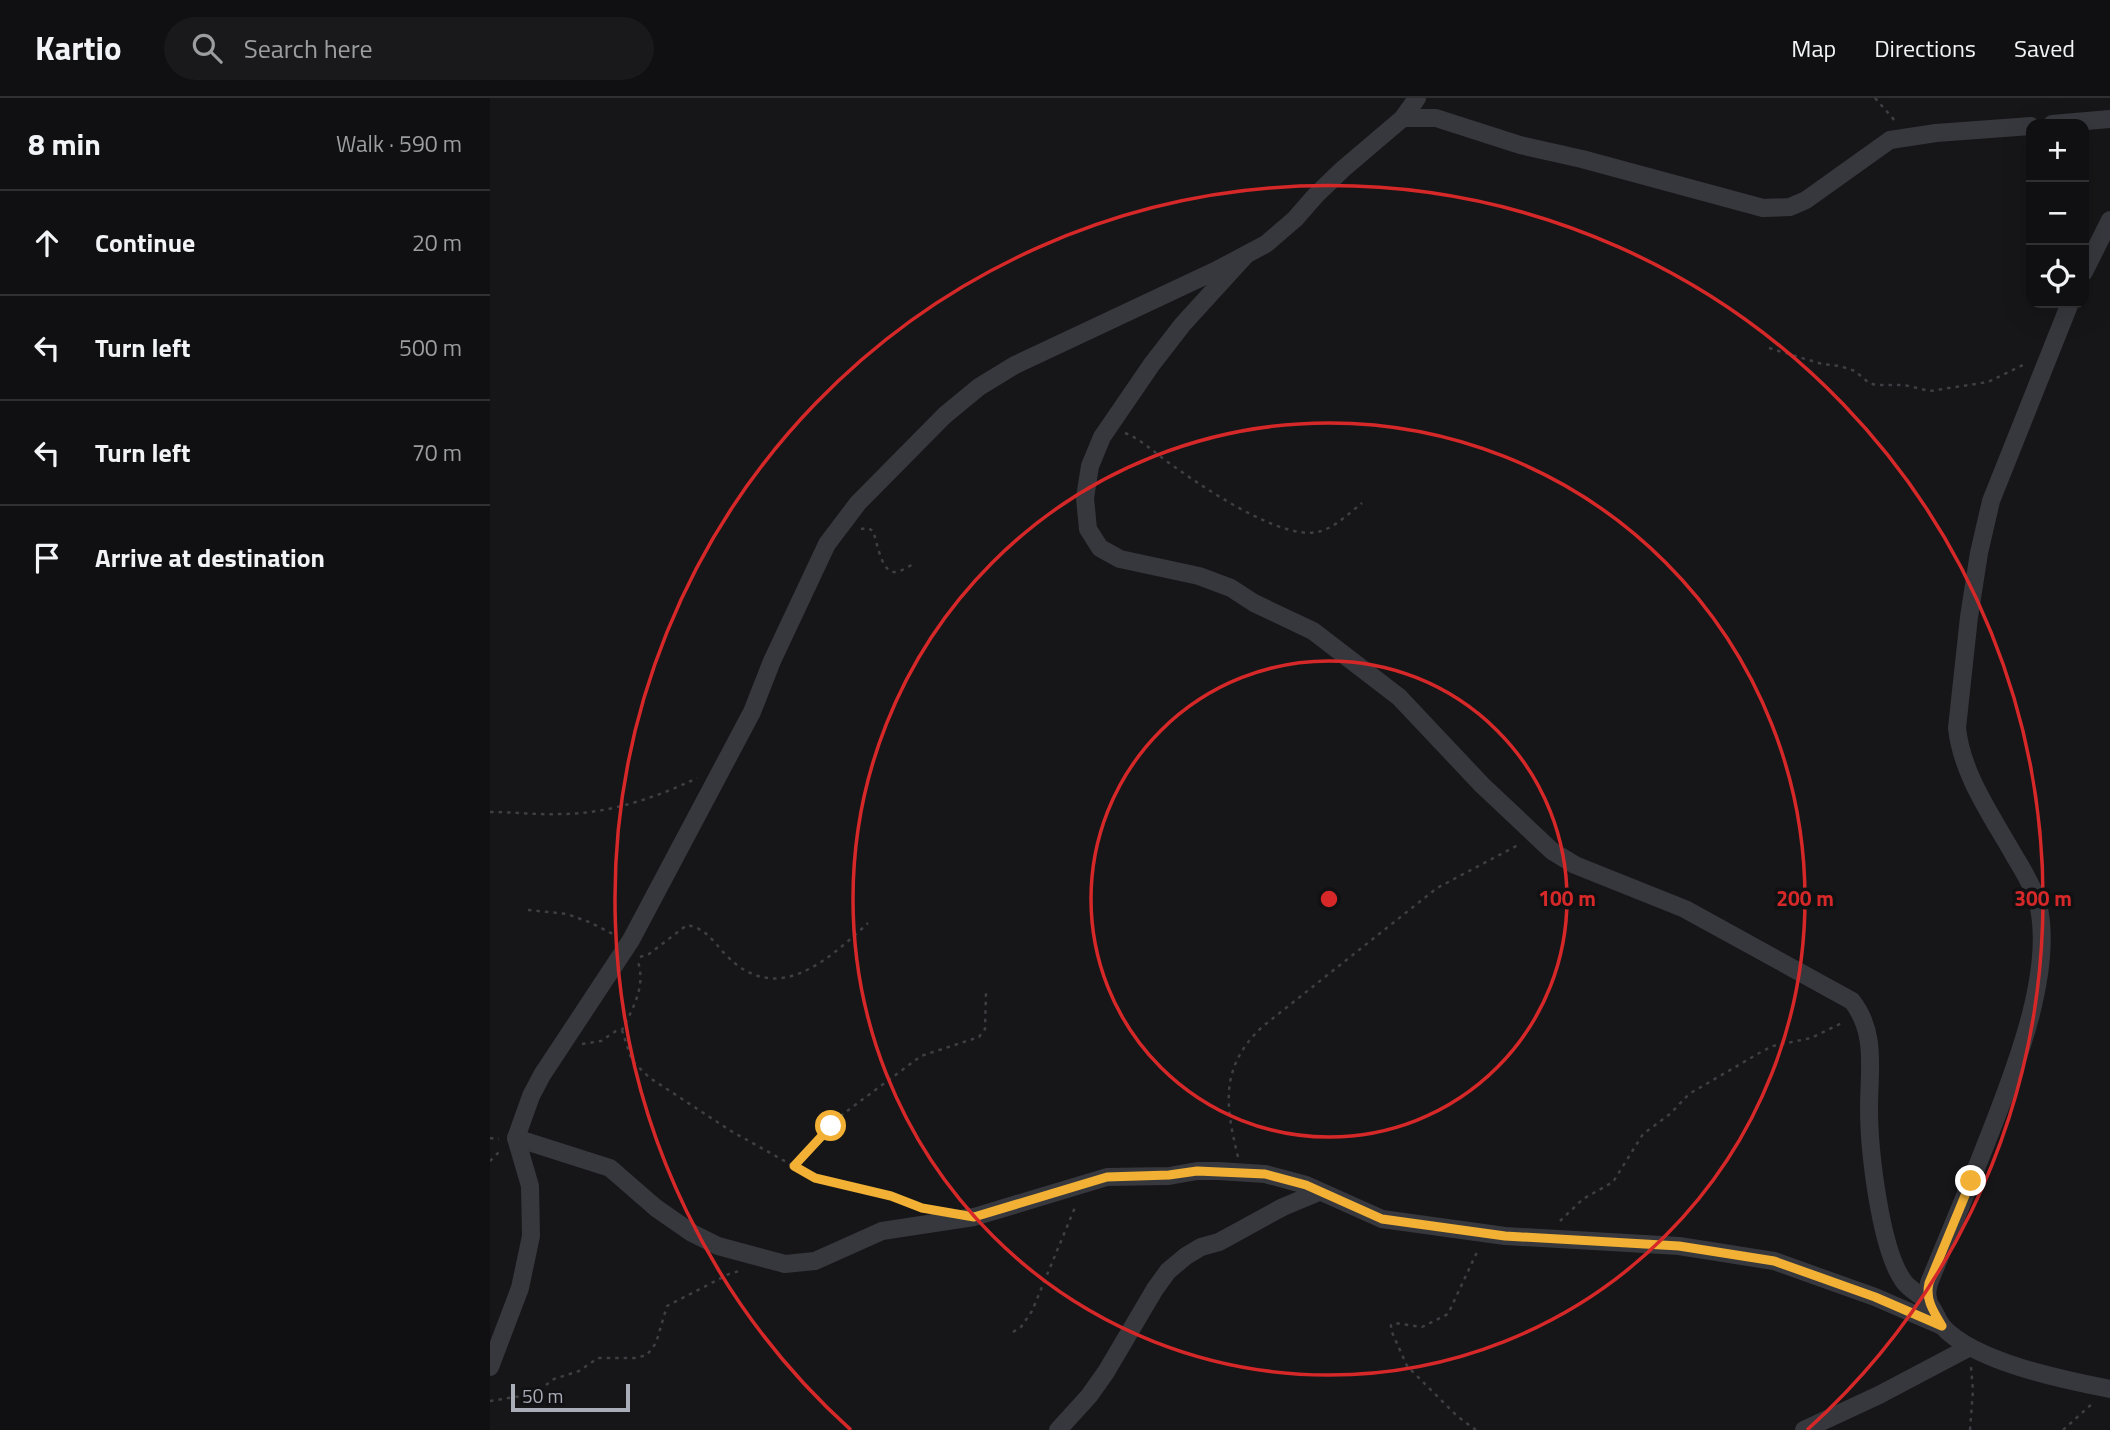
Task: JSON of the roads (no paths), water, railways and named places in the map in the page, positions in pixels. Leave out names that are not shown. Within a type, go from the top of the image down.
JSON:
[{"type":"street","points":[[490,1367],[520,1287],[531,1236],[530,1186],[516,1138],[531,1096],[631,940],[723,769],[827,544],[858,503],[945,415],[979,387],[1015,365],[1246,255],[1280,233],[1343,169],[1403,118],[1417,98]]},
{"type":"street","points":[[1403,118],[1436,118],[1520,145],[1763,208],[1790,207],[1806,201],[1891,140],[1912,135],[2026,126]]},
{"type":"street","points":[[2089,121],[2110,119]]},
{"type":"street","points":[[2089,262],[2110,220]]},
{"type":"street","points":[[1246,255],[1183,324],[1102,438],[1090,466],[1085,498],[1088,529],[1100,548],[1119,559],[1199,576],[1231,588],[1254,603],[1313,631],[1399,697],[1536,838],[1552,851],[1575,865],[1685,909],[1852,1001],[1864,1020],[1871,1047],[1869,1106],[1872,1160],[1885,1234],[1905,1283],[1929,1304],[1942,1326]]},
{"type":"street","points":[[1929,1304],[1929,1283],[1991,1131],[2026,1033],[2041,948],[2037,900],[2027,877],[1969,774],[1959,745],[1957,728],[1969,617],[1991,501],[2068,308]]},
{"type":"street","points":[[516,1138],[610,1168],[656,1208],[692,1233],[718,1246],[785,1264],[815,1261],[882,1231],[974,1217],[1084,1184],[1127,1175],[1169,1175],[1197,1171],[1242,1172],[1284,1178],[1382,1219],[1484,1234],[1679,1246],[1774,1261],[1875,1297],[1942,1326],[1970,1347],[2046,1374],[2110,1389]]},
{"type":"street","points":[[1058,1430],[1107,1372],[1168,1271],[1201,1247],[1219,1242],[1283,1207],[1319,1192]]},
{"type":"street","points":[[1804,1430],[1879,1395],[1970,1347]]}]
